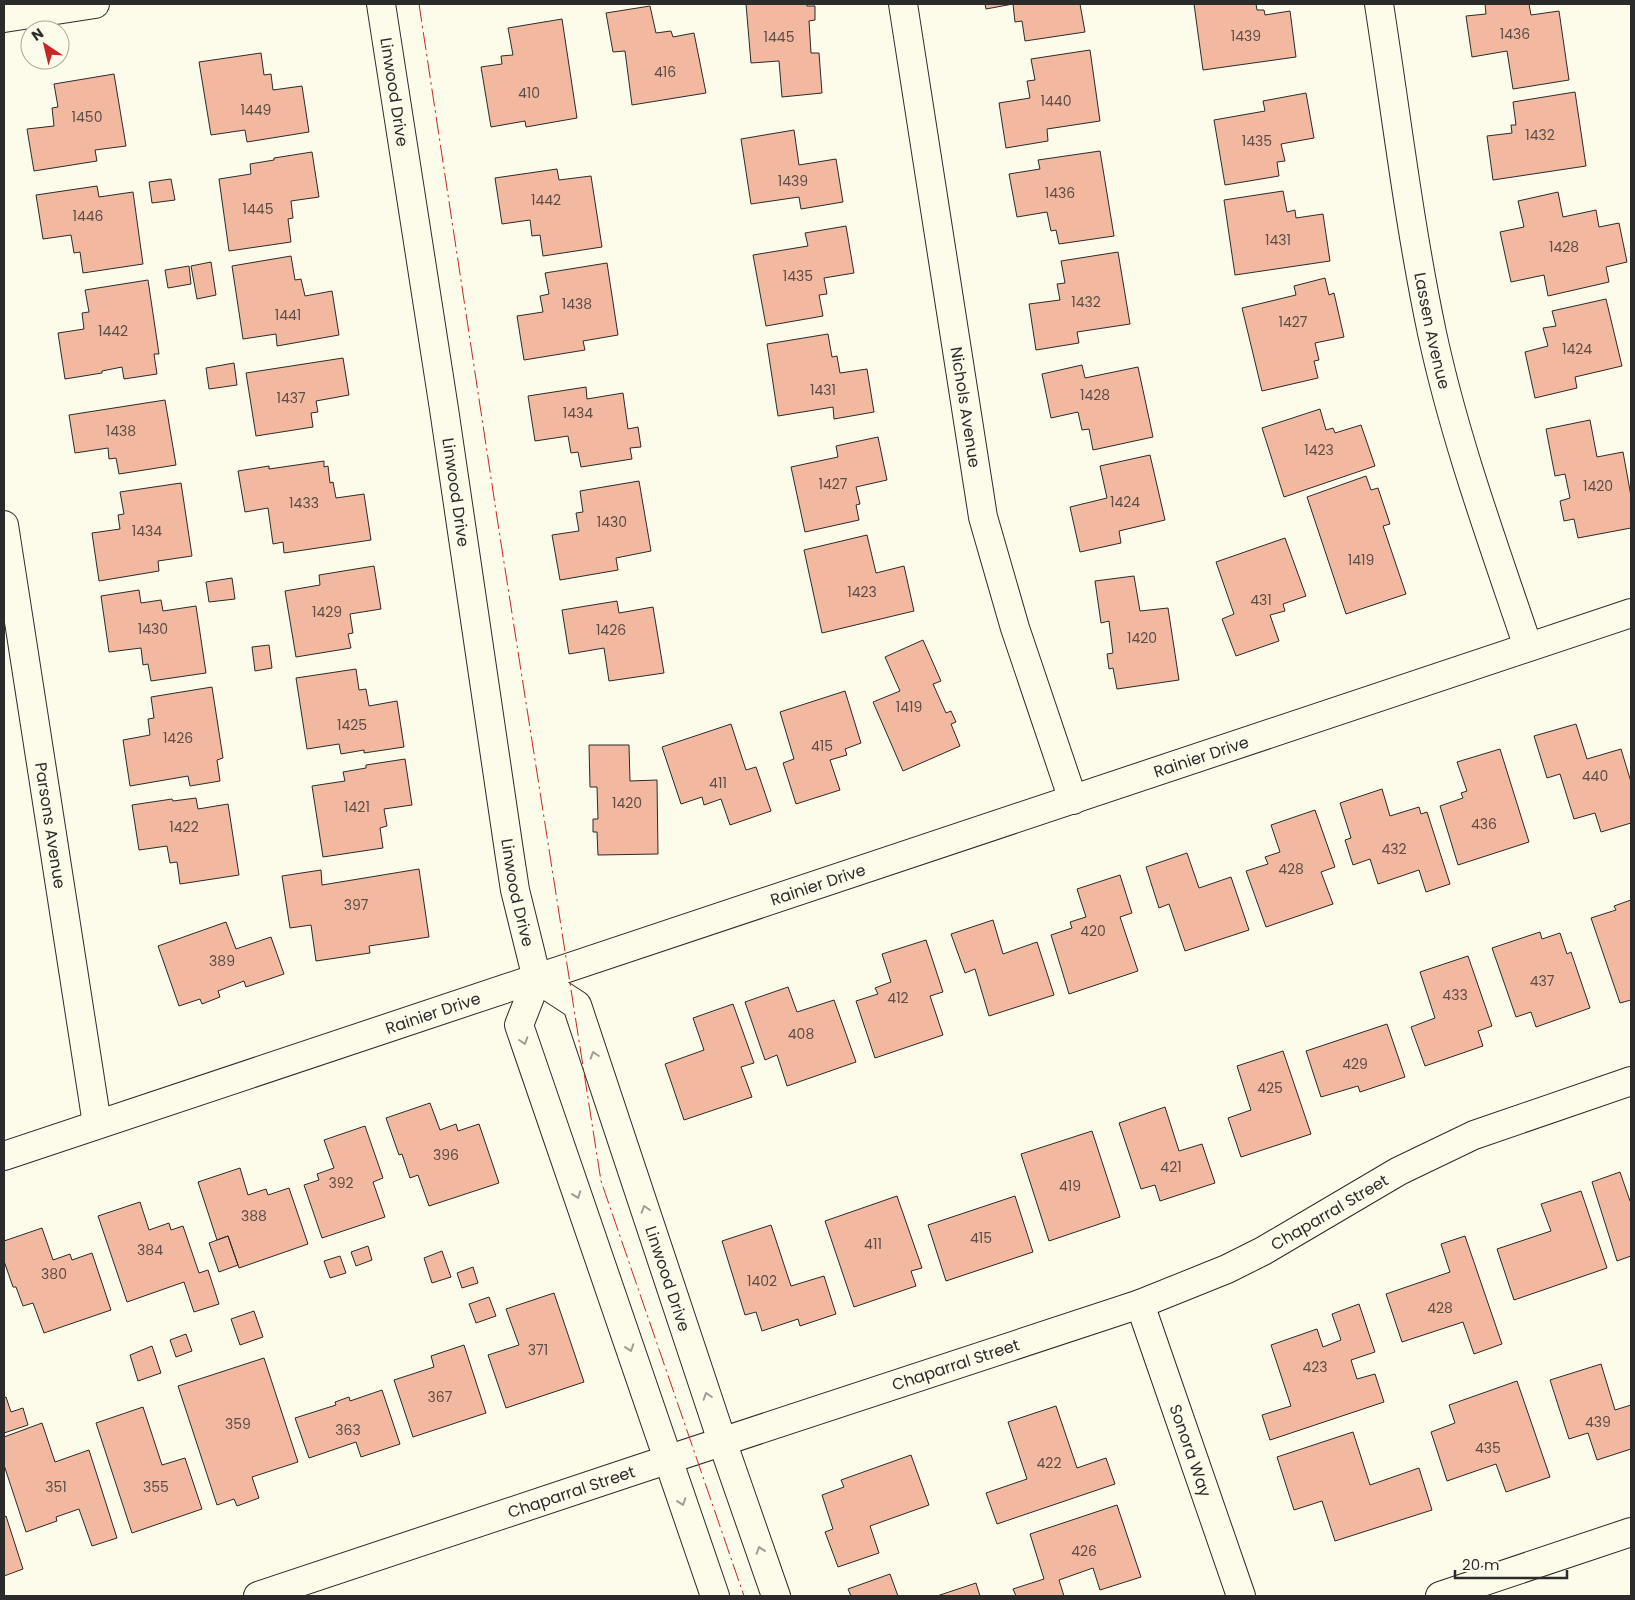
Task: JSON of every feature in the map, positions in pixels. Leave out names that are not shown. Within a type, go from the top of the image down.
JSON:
[{"type":"street","points":[[4,18],[95,4]]},
{"type":"street","name":"Linwood Drive","points":[[381,4],[444,410],[510,861],[515,890],[537,979],[577,1005],[722,1441],[776,1596]]},
{"type":"street","name":"Nichols Avenue","points":[[903,4],[983,517],[1015,628],[1073,800]]},
{"type":"street","name":"Lassen Avenue","points":[[1379,4],[1412,222],[1432,333],[1477,496],[1528,647]]},
{"type":"street","name":"Parsons Avenue","points":[[4,526],[97,1124]]},
{"type":"street","name":"Rainier Drive","points":[[4,1156],[1631,613]]},
{"type":"street","points":[[537,979],[520,1025],[714,1596]]},
{"type":"street","name":"Chaparral Street","points":[[258,1596],[1140,1304],[1186,1287],[1263,1251],[1399,1171],[1444,1149],[1483,1132],[1631,1081]]},
{"type":"street","name":"Sonora Way","points":[[1140,1304],[1241,1596]]},
{"type":"street","points":[[1440,1596],[1631,1532]]},
{"type":"building","points":[[746,4],[807,4],[807,6],[815,6],[815,20],[809,21],[811,53],[819,53],[822,93],[782,97],[779,61],[751,63]]},
{"type":"building","points":[[985,4],[1013,4],[986,9]]},
{"type":"building","points":[[1013,4],[1080,4],[1085,32],[1025,41],[1022,21],[1015,22]]},
{"type":"building","points":[[1194,4],[1256,4],[1257,10],[1264,10],[1265,15],[1290,11],[1296,57],[1203,70]]},
{"type":"building","points":[[1485,4],[1529,4],[1531,15],[1559,11],[1569,80],[1513,89],[1507,51],[1472,57],[1466,16],[1486,14]]},
{"type":"building","points":[[650,6],[656,33],[671,31],[673,37],[694,33],[706,93],[632,105],[625,51],[613,52],[606,13]]},
{"type":"building","points":[[562,19],[577,118],[526,127],[525,121],[491,127],[481,67],[502,64],[501,56],[513,55],[508,28]]},
{"type":"building","points":[[1090,50],[1100,121],[1047,129],[1048,141],[1006,148],[999,103],[1030,98],[1027,81],[1035,80],[1031,59]]},
{"type":"building","points":[[261,53],[264,75],[271,74],[273,90],[302,86],[309,132],[247,142],[245,130],[211,135],[199,62]]},
{"type":"building","points":[[114,74],[126,146],[95,150],[97,161],[34,171],[27,129],[54,126],[52,108],[58,107],[54,84]]},
{"type":"building","points":[[1575,92],[1586,166],[1493,180],[1487,136],[1512,133],[1511,125],[1516,125],[1513,102]]},
{"type":"building","points":[[1306,93],[1314,138],[1281,144],[1285,161],[1277,162],[1279,176],[1225,185],[1214,120],[1265,111],[1263,101]]},
{"type":"building","points":[[794,130],[799,165],[836,159],[843,202],[801,209],[799,197],[751,204],[741,139]]},
{"type":"building","points":[[1100,151],[1114,236],[1059,244],[1056,230],[1051,231],[1047,212],[1017,217],[1009,174],[1040,169],[1038,160]]},
{"type":"building","points":[[312,152],[319,197],[291,201],[293,218],[288,219],[291,242],[229,251],[219,179],[251,174],[250,164]]},
{"type":"building","points":[[557,169],[559,180],[591,176],[602,247],[543,256],[540,235],[532,236],[530,220],[502,224],[495,178]]},
{"type":"building","points":[[171,179],[175,200],[152,203],[149,182]]},
{"type":"building","points":[[97,186],[99,197],[133,192],[143,264],[83,273],[80,252],[74,253],[71,235],[43,239],[36,195]]},
{"type":"building","points":[[1283,191],[1287,212],[1295,210],[1296,218],[1323,214],[1330,261],[1235,275],[1224,200]]},
{"type":"building","points":[[1558,192],[1563,217],[1596,210],[1599,227],[1619,223],[1627,262],[1606,267],[1609,282],[1548,296],[1544,275],[1511,282],[1500,232],[1524,227],[1518,201]]},
{"type":"building","points":[[846,226],[854,273],[824,278],[827,294],[819,295],[823,316],[766,326],[753,255],[808,246],[805,233]]},
{"type":"building","points":[[1118,252],[1130,324],[1077,332],[1079,343],[1036,350],[1029,304],[1060,300],[1057,284],[1065,283],[1061,261]]},
{"type":"building","points":[[291,256],[295,280],[301,279],[305,296],[332,291],[339,335],[277,346],[276,334],[243,339],[232,266]]},
{"type":"building","points":[[211,262],[216,295],[197,299],[191,266]]},
{"type":"building","points":[[607,263],[618,335],[583,341],[585,350],[524,360],[517,316],[543,312],[540,296],[549,294],[545,273]]},
{"type":"building","points":[[189,266],[191,284],[168,288],[165,270]]},
{"type":"building","points":[[1325,278],[1329,295],[1334,293],[1344,337],[1315,343],[1319,360],[1314,361],[1318,378],[1262,391],[1242,308],[1296,295],[1294,286]]},
{"type":"building","points":[[148,280],[159,354],[154,354],[157,374],[124,379],[122,367],[102,371],[102,373],[65,379],[58,333],[84,329],[82,313],[89,312],[85,290]]},
{"type":"building","points":[[1606,299],[1622,366],[1575,377],[1577,388],[1535,398],[1525,352],[1548,346],[1543,328],[1556,326],[1552,311]]},
{"type":"building","points":[[828,334],[832,357],[837,356],[840,373],[867,369],[874,412],[834,419],[833,407],[778,416],[767,344]]},
{"type":"building","points":[[343,358],[349,395],[316,401],[318,412],[311,413],[313,427],[256,436],[246,373]]},
{"type":"building","points":[[234,363],[237,385],[209,389],[206,368]]},
{"type":"building","points":[[1082,365],[1085,378],[1138,367],[1153,437],[1093,450],[1089,429],[1082,430],[1078,412],[1051,418],[1042,374]]},
{"type":"building","points":[[586,387],[587,399],[623,393],[628,429],[638,427],[641,447],[630,448],[632,459],[581,467],[578,452],[571,453],[568,436],[535,441],[528,396]]},
{"type":"building","points":[[165,400],[176,465],[119,474],[116,458],[109,459],[108,448],[75,453],[69,415]]},
{"type":"building","points":[[1320,409],[1326,430],[1333,428],[1335,433],[1361,425],[1375,466],[1284,497],[1262,428]]},
{"type":"building","points":[[1590,420],[1597,457],[1623,452],[1631,496],[1631,528],[1578,538],[1574,519],[1564,521],[1560,501],[1570,498],[1565,474],[1555,476],[1546,429]]},
{"type":"building","points":[[878,437],[887,480],[856,487],[860,504],[856,505],[859,520],[805,532],[791,467],[838,457],[836,446]]},
{"type":"building","points":[[1150,455],[1165,520],[1119,531],[1121,543],[1080,552],[1070,507],[1107,498],[1100,466]]},
{"type":"building","points":[[324,461],[324,467],[328,466],[330,483],[333,482],[336,498],[364,494],[371,540],[284,553],[283,542],[273,544],[268,508],[245,512],[238,471],[269,466],[269,469]]},
{"type":"building","points":[[1366,476],[1371,490],[1378,488],[1390,524],[1383,526],[1406,594],[1346,614],[1307,497]]},
{"type":"building","points":[[639,481],[651,551],[616,558],[618,570],[560,580],[552,535],[579,531],[576,513],[583,512],[580,491]]},
{"type":"building","points":[[181,483],[192,556],[158,561],[159,571],[99,581],[92,533],[120,529],[118,515],[124,514],[120,492]]},
{"type":"building","points":[[867,535],[876,573],[904,566],[914,611],[822,633],[804,550]]},
{"type":"building","points":[[1285,538],[1306,596],[1283,604],[1285,611],[1270,615],[1279,641],[1236,656],[1222,619],[1234,614],[1216,562]]},
{"type":"building","points":[[374,566],[381,609],[350,614],[353,633],[348,634],[351,648],[296,657],[285,591],[320,585],[319,575]]},
{"type":"building","points":[[1134,576],[1140,611],[1168,608],[1179,680],[1117,689],[1113,668],[1109,669],[1107,654],[1113,653],[1109,621],[1101,623],[1095,581]]},
{"type":"building","points":[[232,578],[235,599],[209,602],[206,582]]},
{"type":"building","points":[[139,590],[141,603],[161,600],[163,611],[196,606],[206,673],[151,681],[148,664],[143,665],[141,648],[109,652],[101,596]]},
{"type":"building","points":[[617,601],[619,613],[653,607],[664,673],[609,681],[604,648],[569,654],[562,610]]},
{"type":"building","points":[[923,640],[941,681],[933,684],[946,713],[951,711],[956,722],[951,724],[960,746],[903,771],[873,702],[900,691],[885,657]]},
{"type":"building","points":[[269,645],[272,668],[255,671],[252,647]]},
{"type":"building","points":[[356,669],[359,690],[366,689],[369,706],[397,701],[404,747],[364,753],[364,750],[341,754],[339,744],[307,749],[296,678]]},
{"type":"building","points":[[212,687],[223,758],[217,760],[220,781],[190,786],[188,776],[130,786],[123,740],[150,735],[148,719],[154,718],[151,697]]},
{"type":"building","points":[[845,691],[861,743],[845,749],[847,755],[830,760],[840,790],[796,804],[783,763],[794,759],[780,712]]},
{"type":"building","points":[[731,724],[746,770],[756,767],[771,811],[730,825],[721,799],[704,805],[702,797],[681,804],[662,747]]},
{"type":"building","points":[[1576,724],[1587,759],[1621,749],[1631,782],[1631,823],[1601,832],[1595,813],[1574,819],[1560,774],[1547,778],[1534,736]]},
{"type":"building","points":[[589,745],[629,745],[630,781],[657,780],[658,854],[598,855],[597,832],[593,832],[593,819],[598,819],[597,787],[590,787]]},
{"type":"building","points":[[1500,749],[1529,842],[1458,865],[1440,806],[1463,798],[1461,793],[1467,791],[1457,762]]},
{"type":"building","points":[[405,759],[412,805],[384,809],[387,826],[380,828],[383,848],[323,857],[312,786],[345,781],[343,772],[366,768],[366,765]]},
{"type":"building","points":[[1382,789],[1390,816],[1419,807],[1421,814],[1427,812],[1450,884],[1426,892],[1419,870],[1378,884],[1370,859],[1353,865],[1345,840],[1351,838],[1340,803]]},
{"type":"building","points":[[196,798],[198,809],[228,804],[239,875],[180,884],[177,862],[170,863],[167,846],[139,850],[132,805],[172,799],[173,801]]},
{"type":"building","points":[[1315,810],[1335,867],[1321,872],[1333,904],[1266,927],[1246,871],[1268,864],[1265,857],[1280,852],[1271,825]]},
{"type":"building","points":[[1187,853],[1199,888],[1231,877],[1249,930],[1185,951],[1169,904],[1159,908],[1146,867]]},
{"type":"building","points":[[419,869],[429,937],[369,946],[370,953],[316,961],[311,925],[290,928],[282,876],[321,870],[322,885]]},
{"type":"building","points":[[1120,875],[1132,913],[1120,917],[1138,971],[1069,994],[1051,935],[1072,928],[1070,922],[1086,917],[1077,889]]},
{"type":"building","points":[[1631,900],[1631,1000],[1620,1003],[1591,918],[1616,910],[1614,906]]},
{"type":"building","points":[[993,920],[1003,954],[1037,942],[1054,995],[989,1016],[975,969],[965,973],[951,934]]},
{"type":"building","points":[[226,922],[236,949],[271,937],[284,974],[246,987],[244,981],[218,991],[220,997],[202,1004],[200,999],[179,1006],[158,946]]},
{"type":"building","points":[[1540,932],[1542,939],[1560,933],[1567,954],[1571,952],[1590,1008],[1536,1027],[1531,1012],[1516,1017],[1492,948]]},
{"type":"building","points":[[926,940],[943,992],[930,996],[943,1035],[875,1058],[856,1001],[878,994],[875,988],[891,982],[882,954]]},
{"type":"building","points":[[1468,956],[1492,1026],[1478,1031],[1483,1046],[1425,1066],[1411,1027],[1435,1018],[1420,972]]},
{"type":"building","points":[[788,987],[797,1012],[834,1000],[856,1062],[787,1086],[777,1055],[765,1060],[745,1002]]},
{"type":"building","points":[[733,1004],[754,1063],[741,1067],[752,1097],[684,1120],[665,1064],[704,1050],[693,1018]]},
{"type":"building","points":[[1387,1024],[1405,1077],[1360,1092],[1358,1086],[1321,1097],[1306,1051]]},
{"type":"building","points":[[1283,1051],[1311,1134],[1241,1157],[1228,1118],[1251,1110],[1237,1066]]},
{"type":"building","points":[[430,1103],[440,1130],[456,1124],[458,1131],[479,1124],[499,1183],[429,1206],[418,1175],[410,1178],[402,1154],[399,1155],[386,1118]]},
{"type":"building","points":[[1165,1107],[1179,1151],[1202,1144],[1215,1183],[1160,1201],[1155,1185],[1141,1189],[1119,1123]]},
{"type":"building","points":[[365,1126],[383,1178],[373,1182],[385,1217],[322,1238],[304,1185],[319,1180],[317,1174],[334,1168],[324,1140]]},
{"type":"building","points":[[1092,1131],[1120,1217],[1049,1241],[1021,1154]]},
{"type":"building","points":[[240,1168],[248,1195],[266,1189],[268,1195],[289,1188],[308,1244],[239,1268],[228,1236],[217,1240],[198,1182]]},
{"type":"building","points":[[1620,1172],[1631,1201],[1631,1256],[1617,1261],[1592,1182]]},
{"type":"building","points":[[1581,1191],[1607,1268],[1514,1300],[1497,1249],[1551,1231],[1541,1204]]},
{"type":"building","points":[[897,1196],[922,1268],[911,1271],[916,1286],[854,1307],[825,1221]]},
{"type":"building","points":[[1015,1196],[1033,1252],[946,1281],[928,1225]]},
{"type":"building","points":[[140,1202],[149,1230],[169,1223],[171,1230],[183,1226],[199,1273],[208,1270],[219,1304],[194,1312],[184,1282],[127,1302],[98,1216]]},
{"type":"building","points":[[771,1225],[791,1286],[824,1276],[836,1314],[800,1326],[798,1319],[762,1331],[756,1312],[745,1315],[722,1241]]},
{"type":"building","points":[[42,1228],[53,1260],[70,1254],[72,1260],[92,1253],[111,1310],[44,1333],[33,1303],[23,1306],[16,1287],[13,1287],[4,1261],[4,1241]]},
{"type":"building","points":[[228,1236],[238,1265],[219,1272],[209,1243]]},
{"type":"building","points":[[1465,1236],[1502,1344],[1474,1354],[1463,1322],[1402,1342],[1386,1294],[1450,1272],[1441,1244]]},
{"type":"building","points":[[368,1246],[372,1260],[356,1266],[351,1252]]},
{"type":"building","points":[[442,1251],[451,1277],[432,1283],[424,1258]]},
{"type":"building","points":[[340,1256],[346,1273],[330,1278],[324,1261]]},
{"type":"building","points":[[473,1267],[478,1283],[462,1288],[457,1273]]},
{"type":"building","points":[[554,1293],[584,1382],[506,1408],[488,1355],[519,1345],[506,1309]]},
{"type":"building","points":[[489,1297],[496,1316],[476,1323],[469,1304]]},
{"type":"building","points":[[1359,1304],[1375,1352],[1351,1360],[1357,1379],[1375,1374],[1384,1402],[1270,1440],[1262,1415],[1291,1406],[1271,1345],[1317,1329],[1323,1347],[1341,1340],[1332,1314]]},
{"type":"building","points":[[254,1311],[263,1337],[240,1345],[231,1319]]},
{"type":"building","points":[[186,1334],[192,1351],[176,1357],[170,1340]]},
{"type":"building","points":[[464,1345],[486,1413],[413,1437],[394,1380],[434,1367],[431,1356]]},
{"type":"building","points":[[152,1346],[161,1373],[138,1381],[130,1355]]},
{"type":"building","points":[[264,1358],[298,1462],[252,1477],[259,1498],[237,1506],[234,1499],[217,1505],[178,1386]]},
{"type":"building","points":[[1601,1364],[1615,1410],[1631,1405],[1631,1449],[1597,1460],[1588,1433],[1569,1439],[1550,1380]]},
{"type":"building","points":[[1517,1381],[1550,1477],[1506,1492],[1496,1464],[1447,1481],[1431,1432],[1455,1423],[1449,1405]]},
{"type":"building","points":[[382,1390],[400,1444],[361,1457],[356,1442],[309,1458],[295,1418],[336,1405],[335,1402],[349,1397],[350,1401]]},
{"type":"building","points":[[6,1397],[11,1412],[23,1408],[28,1425],[4,1433],[4,1398]]},
{"type":"building","points":[[1056,1406],[1077,1468],[1106,1458],[1115,1484],[997,1524],[986,1493],[1027,1479],[1008,1422]]},
{"type":"building","points":[[143,1407],[162,1465],[185,1458],[202,1509],[132,1533],[96,1423]]},
{"type":"building","points":[[42,1423],[55,1462],[89,1450],[117,1538],[92,1546],[79,1509],[56,1517],[57,1521],[26,1532],[4,1465],[4,1437]]},
{"type":"building","points":[[1353,1432],[1370,1485],[1419,1468],[1432,1510],[1335,1541],[1322,1501],[1294,1510],[1277,1457]]},
{"type":"building","points":[[911,1455],[929,1505],[870,1526],[879,1553],[838,1567],[825,1532],[833,1529],[822,1495],[844,1487],[841,1480]]},
{"type":"building","points":[[1117,1505],[1141,1577],[1100,1590],[1093,1568],[1059,1580],[1064,1596],[1016,1596],[1013,1589],[1044,1579],[1030,1534]]},
{"type":"building","points":[[6,1516],[23,1569],[4,1576],[4,1517]]},
{"type":"building","points":[[890,1574],[898,1596],[851,1596],[848,1589]]},
{"type":"building","points":[[976,1583],[980,1596],[937,1596]]},
{"type":"power","points":[[419,4],[601,1181],[744,1596]]}]
